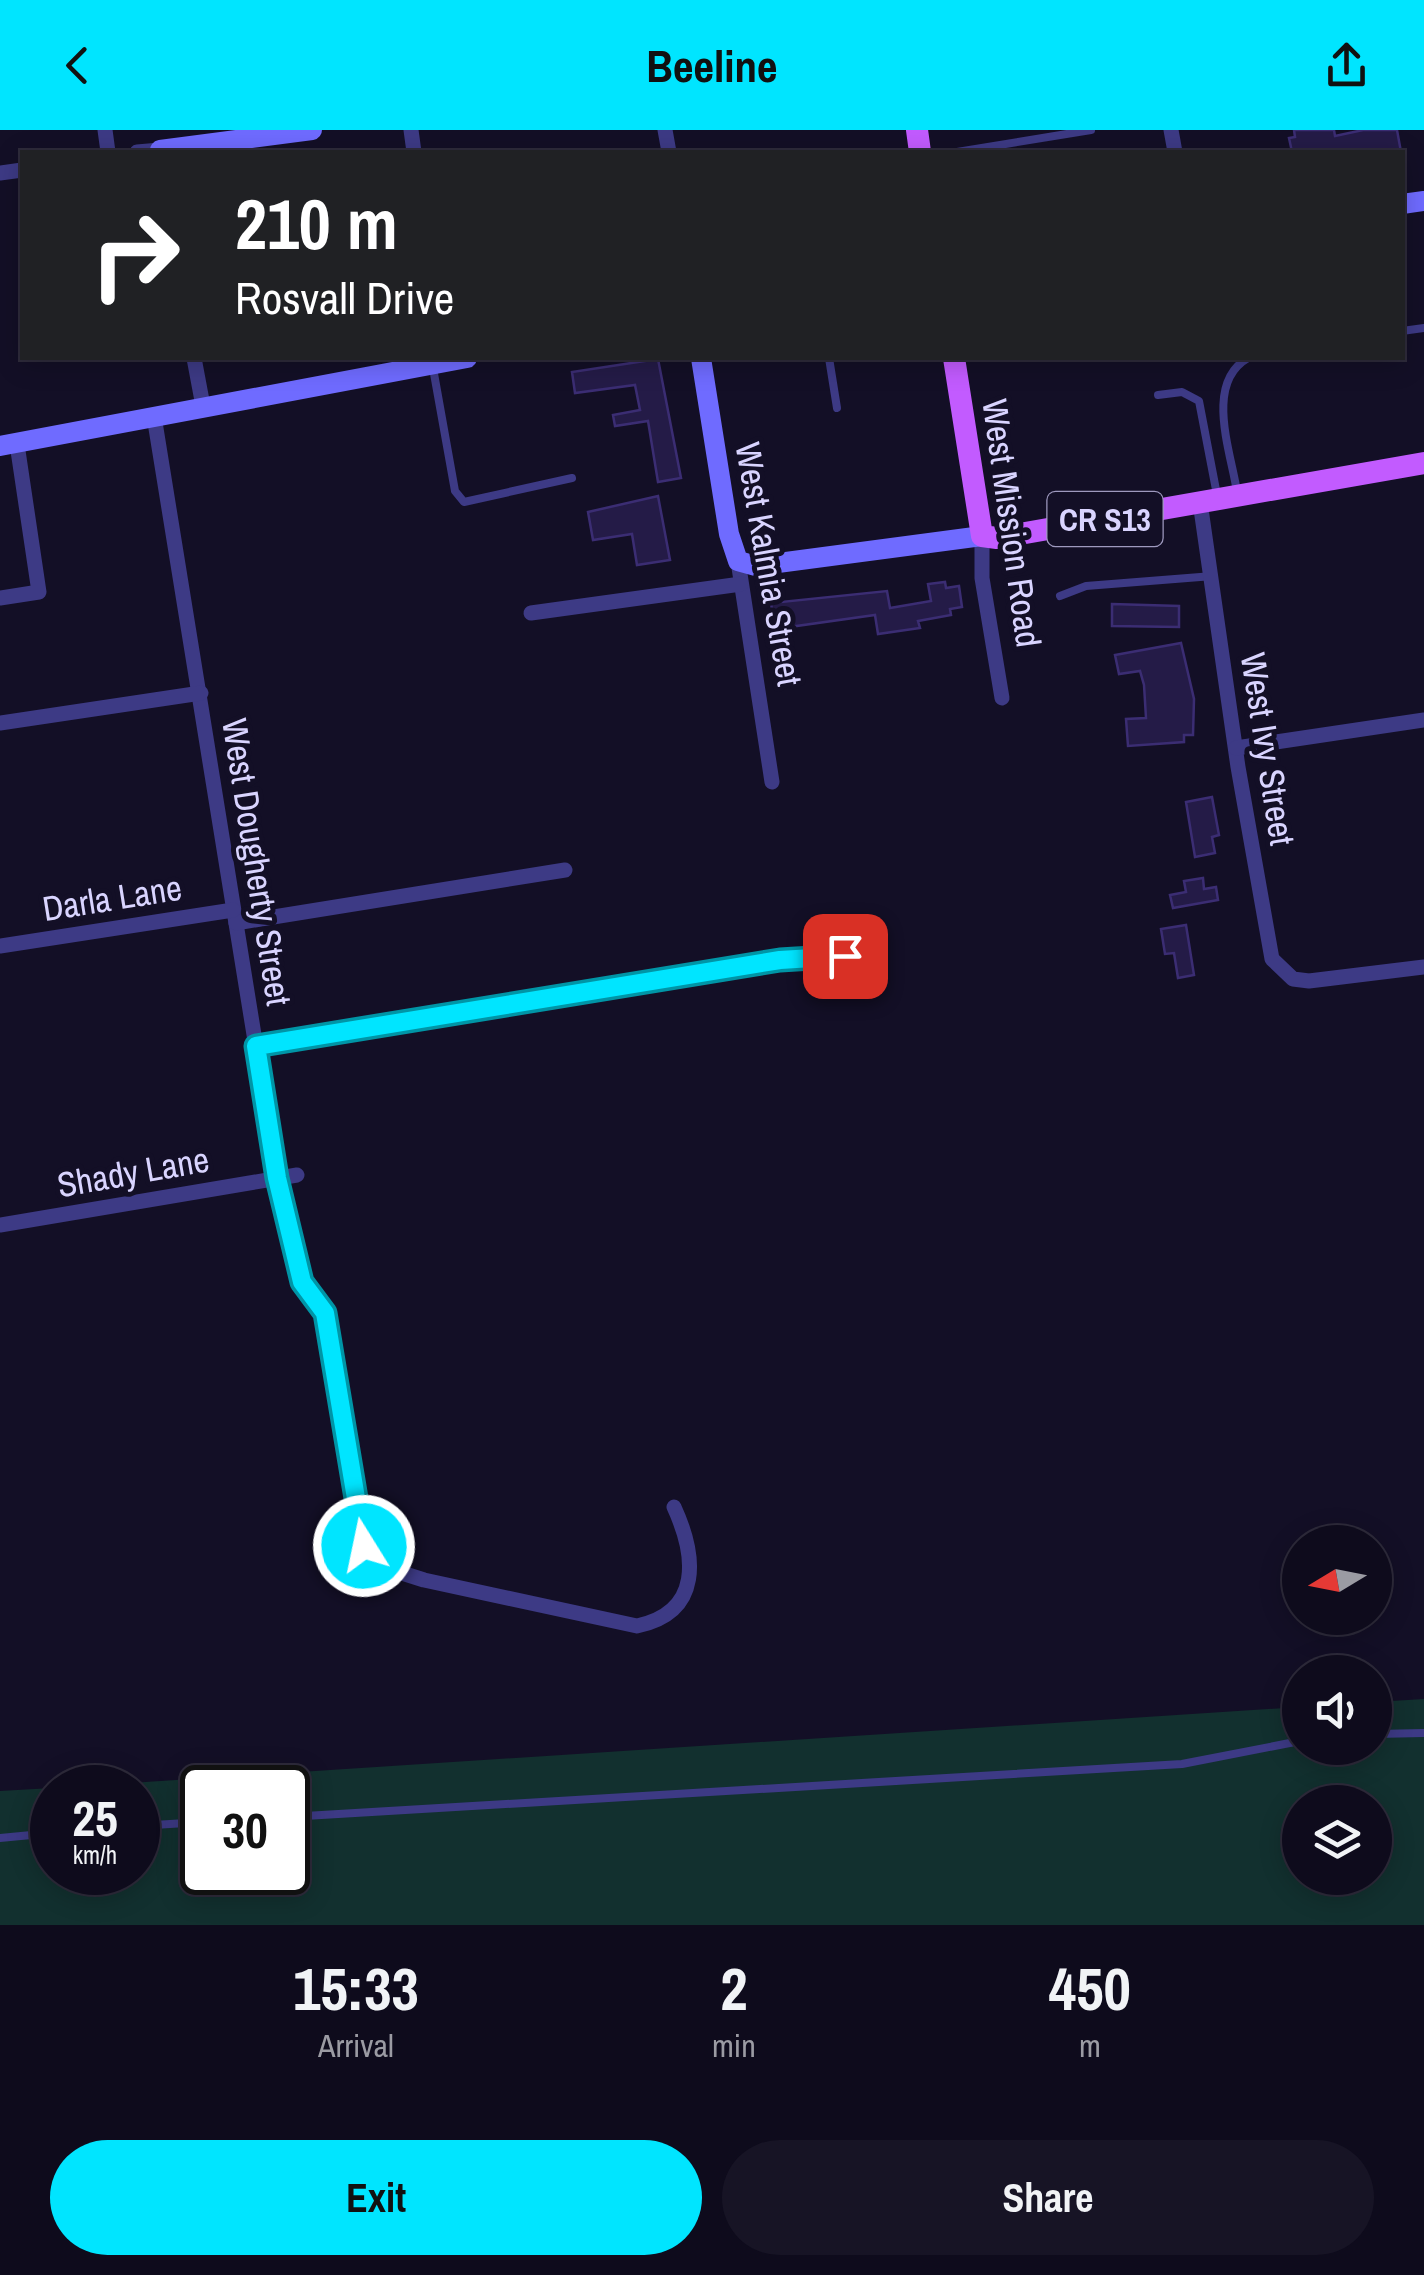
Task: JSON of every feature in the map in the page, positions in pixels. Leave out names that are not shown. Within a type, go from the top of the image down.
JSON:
[{"type":"main road","name":"West Mission Road","points":[[954,360],[982,536]]},
{"type":"main road","name":"CR S13","points":[[982,536],[997,538],[1424,463]]},
{"type":"street","points":[[160,150],[312,130]]},
{"type":"street","points":[[194,360],[202,406]]},
{"type":"street","points":[[0,598],[40,592],[8,445],[448,360]]},
{"type":"street","name":"West Kalmia Street","points":[[701,360],[729,534],[738,560],[772,782]]},
{"type":"street","name":"West Dougherty Street","points":[[154,416],[277,1178],[302,1282],[325,1313],[364,1546],[382,1567],[424,1580],[637,1626],[655,1622],[685,1590],[693,1564],[690,1541],[674,1507]]},
{"type":"street","name":"West Ivy Street","points":[[1219,499],[1213,576],[1236,748],[1272,959],[1292,978],[1309,981],[1424,967]]},
{"type":"street","points":[[738,560],[756,566],[982,536]]},
{"type":"street","name":"West Mission Road","points":[[982,536],[982,578],[1002,698]]},
{"type":"street","points":[[531,613],[741,584]]},
{"type":"street","points":[[0,723],[201,693]]},
{"type":"street","points":[[1236,748],[1424,720]]},
{"type":"street","name":"Darla Lane","points":[[0,946],[565,870]]},
{"type":"street","points":[[256,1046],[780,960],[845,956]]},
{"type":"street","name":"Shady Lane","points":[[0,1225],[297,1175]]},
{"type":"lane","points":[[968,150],[1091,130]]},
{"type":"lane","points":[[448,360],[455,490],[464,502],[572,478]]},
{"type":"lane","points":[[828,360],[837,408]]},
{"type":"lane","points":[[1219,499],[1222,401],[1228,380],[1246,360]]},
{"type":"lane","points":[[1158,395],[1182,392],[1198,401],[1219,499]]},
{"type":"lane","points":[[1060,596],[1086,586],[1213,576]]},
{"type":"lane","points":[[1392,1734],[1424,1734]]},
{"type":"lane","points":[[310,1816],[1182,1764],[1282,1744]]},
{"type":"lane","points":[[0,1838],[30,1835]]},
{"type":"green space","points":[[1424,1699],[1424,1925],[0,1925],[0,1791],[30,1789],[30,1895],[160,1895],[160,1781],[180,1780],[180,1895],[310,1895],[310,1771],[1282,1708],[1282,1765],[1392,1765],[1392,1701]]},
{"type":"building","points":[[1294,130],[1334,130],[1335,136],[1363,130],[1397,130],[1401,150],[1292,150],[1289,138],[1295,137]]},
{"type":"building","points":[[658,360],[681,478],[658,482],[648,421],[615,426],[613,415],[640,410],[635,385],[575,393],[572,372]]},
{"type":"building","points":[[658,496],[670,560],[637,565],[632,534],[593,540],[588,512]]},
{"type":"building","points":[[945,582],[946,588],[959,586],[962,607],[950,609],[951,615],[918,621],[920,628],[878,634],[875,615],[775,629],[771,603],[887,591],[890,608],[931,601],[928,584]]},
{"type":"building","points":[[1112,604],[1179,606],[1179,627],[1112,626]]},
{"type":"building","points":[[1181,643],[1194,699],[1193,735],[1184,735],[1184,742],[1128,746],[1126,719],[1146,718],[1144,685],[1140,671],[1119,674],[1115,655]]},
{"type":"building","points":[[1212,797],[1219,835],[1212,837],[1215,853],[1195,857],[1186,802]]},
{"type":"building","points":[[1203,878],[1204,889],[1216,887],[1218,900],[1173,908],[1170,895],[1186,892],[1184,881]]},
{"type":"building","points":[[1186,925],[1194,975],[1178,978],[1174,953],[1165,954],[1161,929]]},
{"type":"route","points":[[364,1546],[325,1313],[302,1282],[277,1178],[256,1046],[780,960],[845,956]]}]
